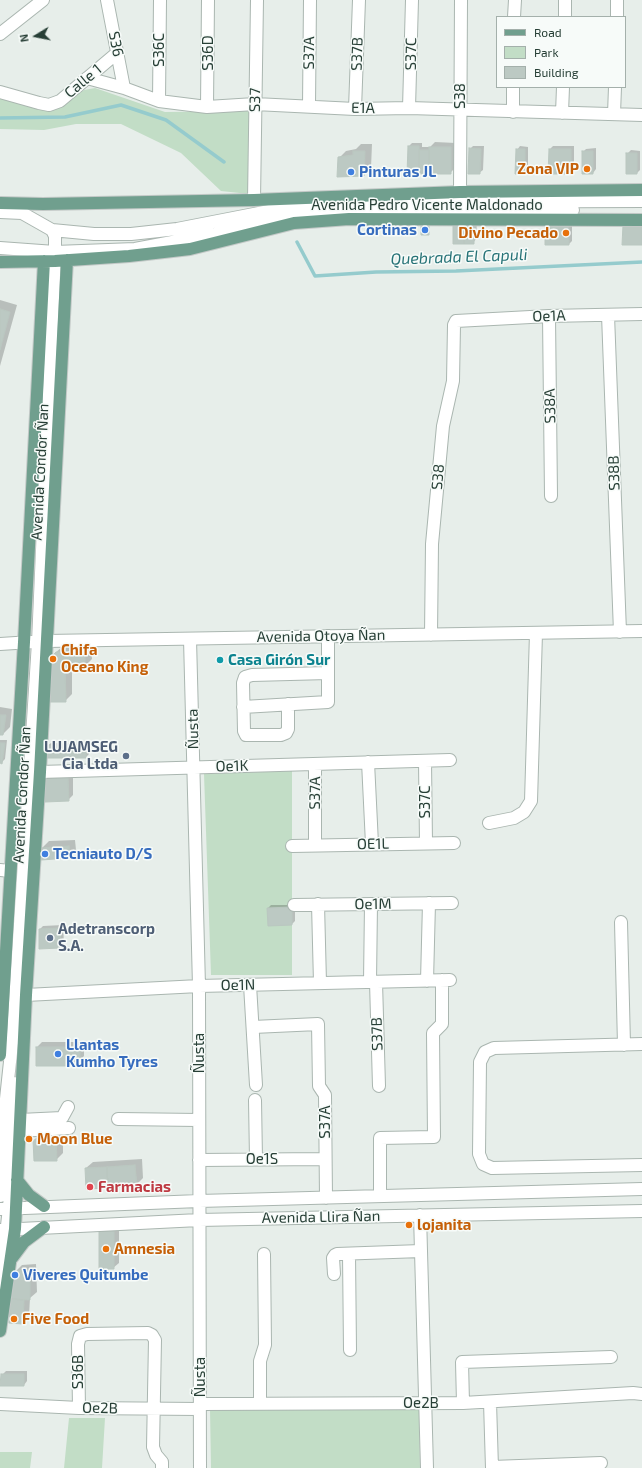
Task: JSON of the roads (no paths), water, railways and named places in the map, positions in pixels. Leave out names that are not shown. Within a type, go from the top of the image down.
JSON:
[{"type":"main road","name":"Avenida Pedro Vicente Maldonado","points":[[0,203],[43,204],[254,200],[460,192],[642,190]]},
{"type":"main road","name":"Avenida Pedro Vicente Maldonado","points":[[0,262],[129,256],[190,249],[294,222],[341,219],[642,220]]},
{"type":"main road","name":"Avenida Condor Ñan","points":[[0,1331],[10,1263],[7,1229],[8,1208],[17,1180],[26,994],[40,772],[42,641],[55,259]]},
{"type":"main road","name":"Avenida Condor Ñan","points":[[0,1055],[5,870],[55,259]]},
{"type":"main road","points":[[17,1180],[29,1195],[44,1206]]},
{"type":"main road","points":[[10,1263],[24,1242],[44,1227]]},
{"type":"street","points":[[0,34],[43,0]]},
{"type":"street","name":"S36","points":[[107,0],[124,88]]},
{"type":"street","name":"S36C","points":[[159,101],[160,0]]},
{"type":"street","name":"S36D","points":[[207,107],[208,0]]},
{"type":"street","name":"S37","points":[[254,200],[257,0]]},
{"type":"street","name":"S37A","points":[[309,106],[310,0]]},
{"type":"street","name":"S37B","points":[[355,109],[359,0]]},
{"type":"street","name":"S37C","points":[[409,108],[412,0]]},
{"type":"street","name":"S38","points":[[460,192],[461,0]]},
{"type":"street","points":[[514,0],[514,16]]},
{"type":"street","points":[[565,0],[565,16]]},
{"type":"street","points":[[617,0],[617,16]]},
{"type":"street","name":"Calle 1","points":[[0,92],[39,103],[48,104],[60,101],[117,53]]},
{"type":"street","name":"E1A","points":[[87,78],[124,88],[159,101],[207,107],[255,104],[355,109],[409,108],[642,115]]},
{"type":"street","points":[[513,88],[513,112]]},
{"type":"street","points":[[562,113],[563,88]]},
{"type":"street","points":[[614,114],[615,88]]},
{"type":"street","points":[[0,212],[22,213],[52,230],[94,234],[177,229],[295,206],[373,202],[642,201]]},
{"type":"street","points":[[0,248],[55,259],[135,249],[215,234],[272,219],[299,214],[642,209]]},
{"type":"street","points":[[52,230],[55,236],[55,259]]},
{"type":"street","name":"Oe1A","points":[[456,321],[549,316],[642,314]]},
{"type":"street","name":"S38B","points":[[608,315],[620,632]]},
{"type":"street","name":"S38A","points":[[549,316],[551,496]]},
{"type":"street","name":"S38","points":[[432,635],[432,544],[443,426],[453,381],[454,325],[456,321]]},
{"type":"street","name":"Avenida Otoya Ñan","points":[[0,644],[42,641],[642,631]]},
{"type":"street","points":[[488,823],[514,818],[524,812],[531,801],[536,633]]},
{"type":"street","points":[[243,707],[328,702],[328,636]]},
{"type":"street","name":"Ñusta","points":[[190,639],[199,986],[200,1468]]},
{"type":"street","points":[[0,1196],[5,1108],[13,1034],[42,641]]},
{"type":"street","points":[[288,704],[288,729],[286,733],[281,735],[246,735],[244,731],[242,683],[245,678],[252,676],[328,673]]},
{"type":"street","name":"S37C","points":[[426,843],[428,758]]},
{"type":"street","name":"Oe1K","points":[[40,772],[315,764],[428,758],[450,760]]},
{"type":"street","points":[[368,762],[372,844]]},
{"type":"street","name":"S37A","points":[[315,764],[315,845]]},
{"type":"street","name":"OE1L","points":[[292,846],[454,843]]},
{"type":"street","points":[[427,981],[429,903]]},
{"type":"street","name":"Oe1M","points":[[294,905],[452,903]]},
{"type":"street","points":[[318,904],[320,983]]},
{"type":"street","name":"S37B","points":[[371,904],[373,982],[379,1086]]},
{"type":"street","points":[[621,922],[624,1045]]},
{"type":"street","name":"Oe1N","points":[[26,994],[199,986],[446,980],[442,1024],[433,1033],[434,1136],[380,1138],[380,1196]]},
{"type":"street","points":[[250,985],[256,1086]]},
{"type":"street","name":"S37A","points":[[253,1026],[318,1024],[319,1086],[325,1095],[326,1198]]},
{"type":"street","points":[[8,1208],[15,1102],[13,1034]]},
{"type":"street","points":[[642,1044],[494,1048],[485,1052],[480,1062],[479,1154],[483,1164],[492,1168],[642,1165]]},
{"type":"street","points":[[255,1100],[256,1159]]},
{"type":"street","points":[[20,1125],[62,1118],[68,1107]]},
{"type":"street","points":[[118,1119],[199,1120]]},
{"type":"street","points":[[20,1125],[69,1128]]},
{"type":"street","name":"Oe1S","points":[[199,1160],[325,1159]]},
{"type":"street","name":"Avenida Llira Ñan","points":[[8,1208],[199,1201],[642,1189]]},
{"type":"street","name":"Avenida Llira Ñan","points":[[7,1229],[199,1220],[642,1211]]},
{"type":"street","points":[[420,1216],[427,1468]]},
{"type":"street","points":[[0,1288],[7,1229]]},
{"type":"street","points":[[334,1274],[334,1255],[421,1251]]},
{"type":"street","points":[[260,1404],[260,1361],[265,1345],[264,1254]]},
{"type":"street","points":[[349,1254],[350,1350]]},
{"type":"street","name":"S36B","points":[[79,1408],[78,1344],[80,1336],[87,1334],[140,1333],[148,1333],[152,1335],[155,1340],[154,1408]]},
{"type":"street","points":[[463,1403],[462,1362],[611,1357]]},
{"type":"street","name":"Oe2B","points":[[0,1404],[79,1408],[154,1408],[260,1404],[463,1403],[633,1393],[642,1394]]},
{"type":"street","points":[[490,1402],[492,1468],[601,1463]]},
{"type":"street","points":[[154,1408],[152,1447],[162,1462],[162,1468]]},
{"type":"waterway","name":"Quebrada El Capuli","points":[[0,118],[65,117],[121,105],[166,120],[224,162]]},
{"type":"waterway","name":"Quebrada El Capuli","points":[[297,242],[315,276],[376,272],[456,271],[642,262]]},
{"type":"place","name":"Zona VIP","points":[[587,169]]},
{"type":"place","name":"Pinturas JL","points":[[351,172]]},
{"type":"place","name":"Cortinas","points":[[425,230]]},
{"type":"place","name":"Divino Pecado","points":[[566,233]]},
{"type":"place","name":"Chifa Oceano King","points":[[53,659]]},
{"type":"place","name":"Casa Girón Sur","points":[[220,660]]},
{"type":"place","name":"LUJAMSEG Cia Ltda","points":[[126,756]]},
{"type":"place","name":"Tecniauto D/S","points":[[45,854]]},
{"type":"place","name":"Adetranscorp S.A.","points":[[50,938]]},
{"type":"place","name":"Llantas Kumho Tyres","points":[[58,1054]]},
{"type":"place","name":"Moon Blue","points":[[29,1139]]},
{"type":"place","name":"Farmacias","points":[[90,1187]]},
{"type":"place","name":"lojanita","points":[[409,1225]]},
{"type":"place","name":"Amnesia","points":[[106,1249]]},
{"type":"place","name":"Viveres Quitumbe","points":[[15,1275]]},
{"type":"place","name":"Five Food","points":[[14,1319]]}]
